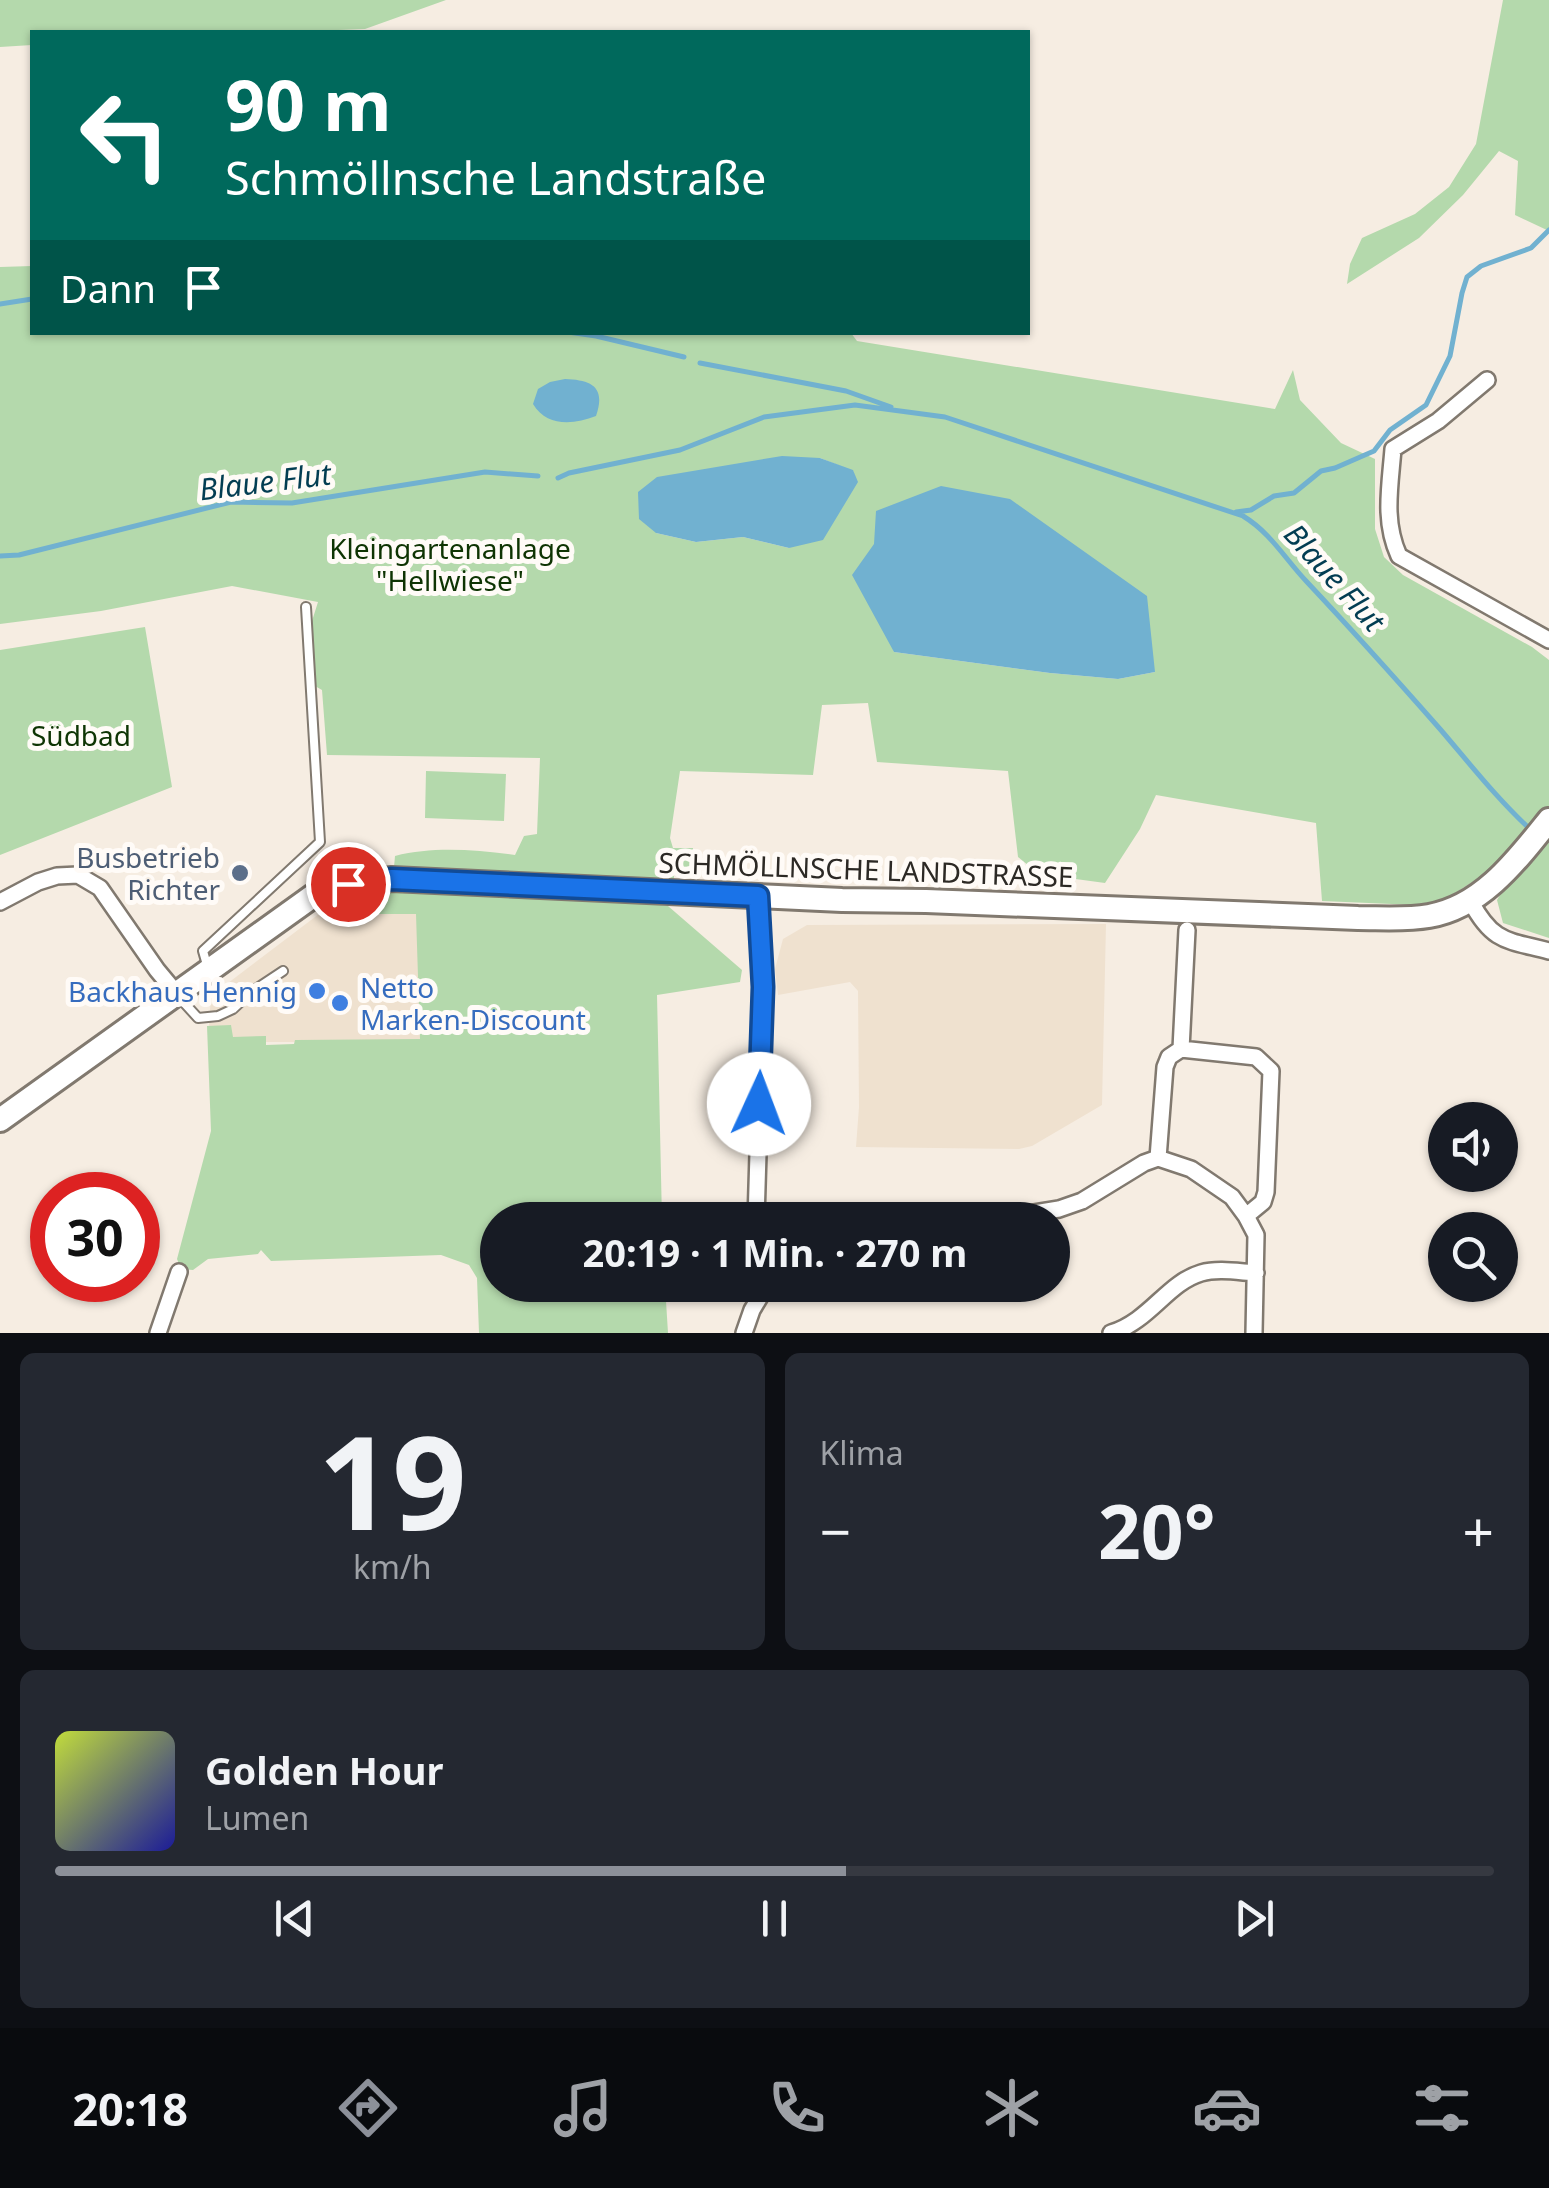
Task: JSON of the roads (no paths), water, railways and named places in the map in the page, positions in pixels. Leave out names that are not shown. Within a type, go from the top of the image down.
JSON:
[{"type":"main road","name":"SCHMÖLLNSCHE LANDSTRASSE","points":[[0,1120],[313,896],[338,885],[392,879],[758,896],[1424,918],[1471,902],[1506,870],[1546,824]]},
{"type":"street","points":[[1487,380],[1438,421],[1394,449],[1388,518],[1391,539],[1399,556],[1549,640]]},
{"type":"street","points":[[0,902],[38,882],[78,875],[100,888],[177,994]]},
{"type":"street","points":[[757,1202],[763,987],[758,896]]},
{"type":"street","points":[[1471,902],[1484,926],[1504,940],[1549,950]]},
{"type":"street","points":[[1181,1050],[1187,930]]},
{"type":"street","points":[[1158,1158],[1168,1057],[1181,1050],[1256,1057],[1272,1071],[1266,1192],[1263,1202],[1246,1216]]},
{"type":"street","points":[[1070,1204],[1158,1158],[1191,1169],[1232,1196],[1256,1235],[1254,1333]]},
{"type":"street","points":[[158,1333],[180,1272]]},
{"type":"street","points":[[1111,1333],[1147,1314],[1175,1287],[1202,1272],[1256,1273]]},
{"type":"street","points":[[744,1333],[757,1302]]},
{"type":"lane","points":[[209,971],[204,951],[320,842],[306,607]]},
{"type":"lane","points":[[177,994],[198,1018],[218,1016],[283,971]]},
{"type":"water","points":[[565,379],[594,387],[599,398],[596,416],[561,422],[546,417],[533,404],[538,389]]},
{"type":"water","points":[[782,456],[820,458],[853,470],[858,482],[823,540],[789,548],[743,537],[696,542],[656,533],[639,519],[638,492],[657,477]]},
{"type":"water","points":[[941,486],[1010,499],[1147,596],[1155,672],[1118,679],[894,652],[852,575],[874,544],[876,511]]},
{"type":"waterway","points":[[1236,512],[1251,510],[1274,496],[1294,493],[1321,471],[1374,451],[1390,430],[1426,405],[1450,356],[1467,277],[1481,266],[1531,248],[1549,230]]},
{"type":"waterway","name":"Blaue Flut","points":[[0,304],[30,299]]},
{"type":"waterway","name":"Blaue Flut","points":[[589,335],[684,357]]},
{"type":"waterway","name":"Blaue Flut","points":[[700,363],[846,391],[891,407]]},
{"type":"waterway","name":"Blaue Flut","points":[[558,478],[680,450],[764,417],[855,405],[945,417],[1243,516],[1270,538],[1532,831]]},
{"type":"waterway","name":"Blaue Flut","points":[[0,556],[19,555],[231,502],[292,503],[485,472],[538,476]]},
{"type":"place","name":"Busbetrieb Richter","points":[[240,873]]},
{"type":"place","name":"Backhaus Hennig","points":[[317,991]]},
{"type":"place","name":"Netto Marken-Discount","points":[[340,1003]]},
{"type":"park label","name":"Kleingartenanlage \"Hellwiese\"","points":[[450,564]]},
{"type":"park label","name":"Südbad","points":[[81,735]]}]
